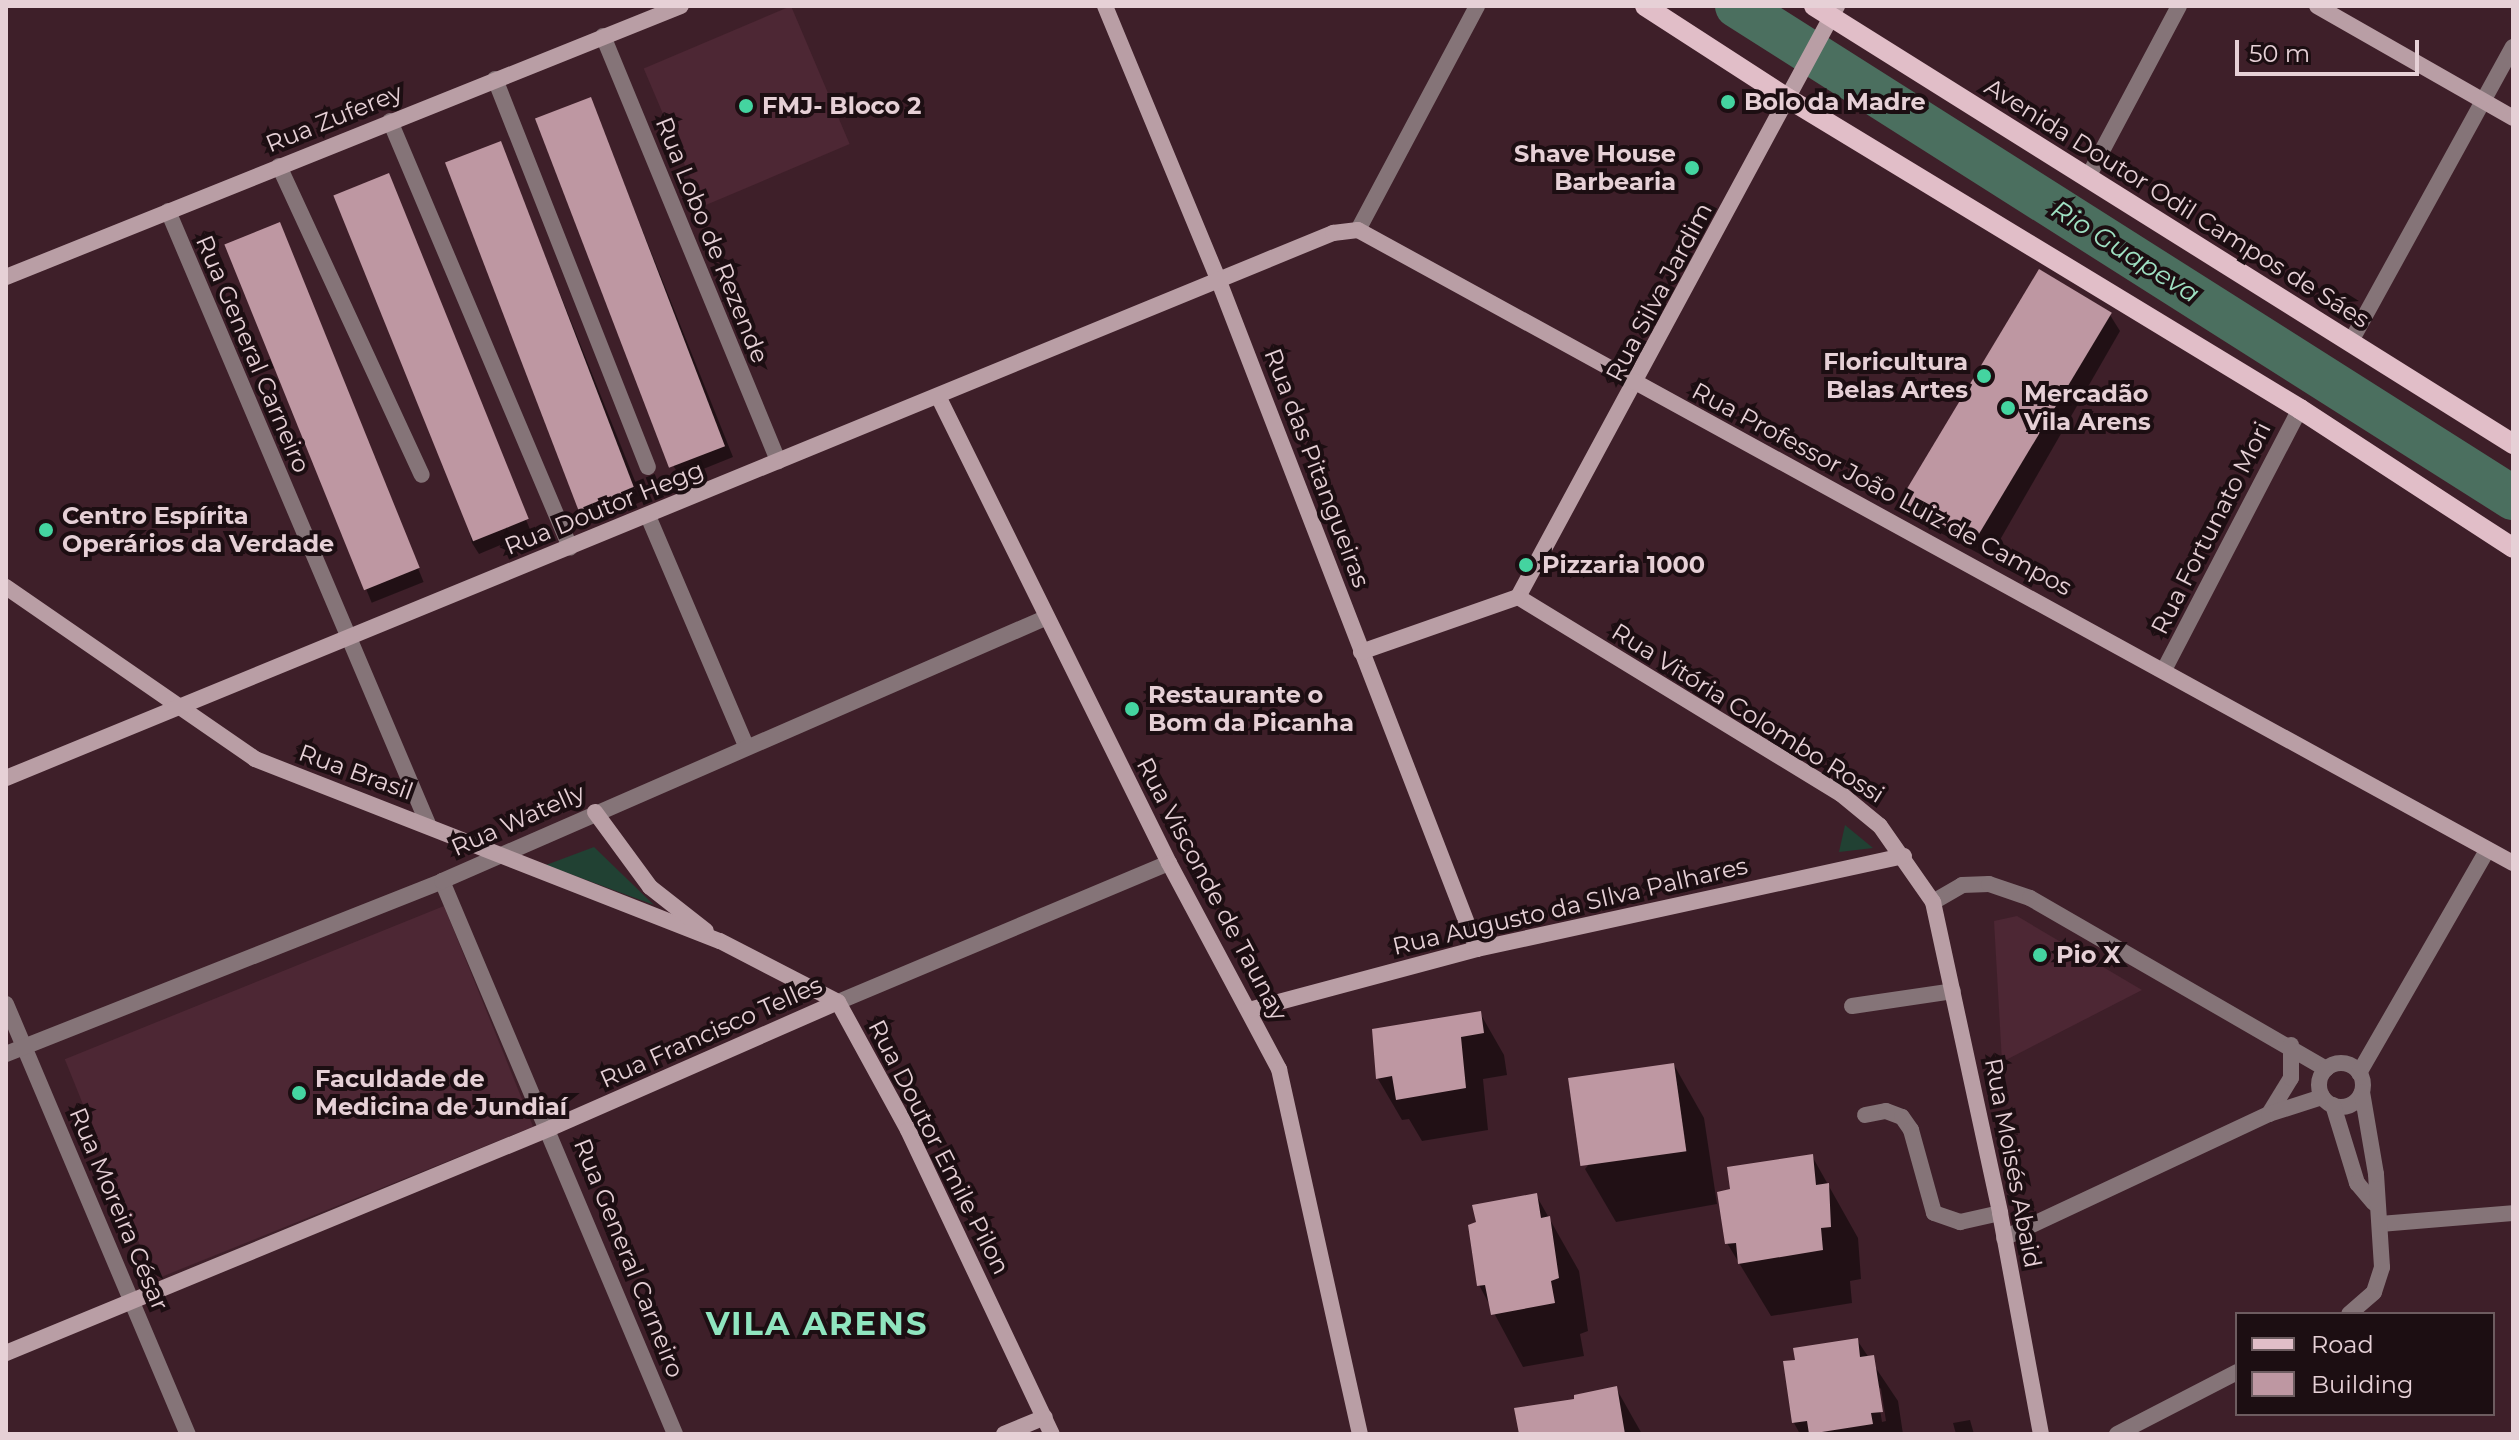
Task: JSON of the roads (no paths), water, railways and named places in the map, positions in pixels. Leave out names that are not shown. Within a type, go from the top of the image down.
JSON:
[{"type":"main road","points":[[1645,6],[1789,99],[2300,409],[2513,548]]},
{"type":"main road","name":"Avenida Doutor Odil Campos de Sáes","points":[[1827,10],[2087,179],[2513,444]]},
{"type":"street","name":"Rua Zuferey","points":[[6,277],[681,6]]},
{"type":"street","name":"Rua das Pitangueiras","points":[[1105,6],[1220,284],[1477,949]]},
{"type":"street","points":[[1220,284],[1333,233],[1358,230],[1477,6]]},
{"type":"street","points":[[2087,179],[2179,6]]},
{"type":"street","points":[[2317,6],[2513,118]]},
{"type":"street","name":"Rua Silva Jardim","points":[[1518,597],[1789,99],[1820,37],[1827,10]]},
{"type":"street","name":"Rua Lobo de Rezende","points":[[603,36],[778,461]]},
{"type":"street","points":[[2350,343],[2513,47]]},
{"type":"street","points":[[495,79],[648,467]]},
{"type":"street","points":[[390,121],[570,548]]},
{"type":"street","points":[[279,166],[422,475]]},
{"type":"street","name":"Rua General Carneiro","points":[[168,211],[428,824]]},
{"type":"street","name":"Rua Professor João Luiz de Campos","points":[[1358,230],[1636,385],[2165,668],[2513,863]]},
{"type":"street","name":"Rua Doutor Hegg","points":[[6,778],[778,461],[1220,284]]},
{"type":"street","name":"Rua Visconde de Taunay","points":[[938,396],[1045,618],[1169,863],[1249,1010],[1283,1083],[1360,1434]]},
{"type":"street","name":"Rua Fortunato Mori","points":[[2165,668],[2300,409]]},
{"type":"street","points":[[648,516],[746,746]]},
{"type":"street","name":"Rua Brasil","points":[[6,587],[255,759],[428,824],[720,941]]},
{"type":"street","points":[[1361,652],[1518,597]]},
{"type":"street","name":"Rua Vitória Colombo Rossi","points":[[1518,597],[1841,794],[1880,826],[1904,856],[1933,902]]},
{"type":"street","name":"Rua Watelly","points":[[6,1054],[442,881],[1045,618]]},
{"type":"street","points":[[595,812],[650,887],[720,941]]},
{"type":"street","points":[[2351,1312],[2374,1292],[2382,1267],[2380,1224],[2374,1203],[2376,1174],[2359,1073],[2487,850]]},
{"type":"street","name":"Rua Augusto da SIlva Palhares","points":[[1249,1010],[1477,949],[1904,856]]},
{"type":"street","name":"Rua Francisco Telles","points":[[6,1353],[551,1128],[838,1002],[1169,863]]},
{"type":"street","name":"Rua General Carneiro","points":[[442,881],[551,1128],[675,1434]]},
{"type":"street","points":[[1933,902],[1962,885],[1989,884],[2030,898],[2291,1045],[2326,1069]]},
{"type":"street","name":"Rua Moisés Abaid","points":[[1933,902],[2000,1213],[2041,1434]]},
{"type":"street","name":"Rua Doutor Emile Pilon","points":[[720,941],[838,1002],[908,1130],[1052,1434]]},
{"type":"street","points":[[1852,1006],[1953,991]]},
{"type":"street","name":"Rua Moreira César","points":[[6,1004],[188,1434]]},
{"type":"street","points":[[2269,1114],[2291,1078],[2291,1045]]},
{"type":"street","points":[[2359,1073],[2339,1063],[2326,1069],[2319,1082],[2357,1183],[2374,1203]]},
{"type":"street","points":[[2004,1238],[2269,1114],[2328,1101],[2346,1106],[2362,1092]]},
{"type":"street","points":[[1865,1115],[1886,1111],[1902,1117],[1911,1130],[1934,1213],[1960,1222],[2000,1213]]},
{"type":"street","points":[[2380,1224],[2513,1213]]},
{"type":"street","points":[[2117,1434],[2235,1373]]},
{"type":"street","points":[[1004,1434],[1045,1417]]},
{"type":"waterway","name":"Rio Guapeva","points":[[1737,6],[2513,498]]},
{"type":"place","name":"Bolo da Madre","points":[[1728,102]]},
{"type":"place","name":"FMJ- Bloco 2","points":[[746,106]]},
{"type":"place","name":"Shave House Barbearia","points":[[1692,168]]},
{"type":"place","name":"Floricultura Belas Artes","points":[[1984,376]]},
{"type":"place","name":"Mercadão Vila Arens","points":[[2008,408]]},
{"type":"place","name":"Centro Espírita Operários da Verdade","points":[[46,530]]},
{"type":"place","name":"Pizzaria 1000","points":[[1526,565]]},
{"type":"place","name":"Restaurante o Bom da Picanha","points":[[1132,709]]},
{"type":"place","name":"Pio X","points":[[2040,955]]},
{"type":"place","name":"Faculdade de Medicina de Jundiaí","points":[[299,1093]]},
{"type":"district","name":"VILA ARENS","points":[[817,1324]]}]
